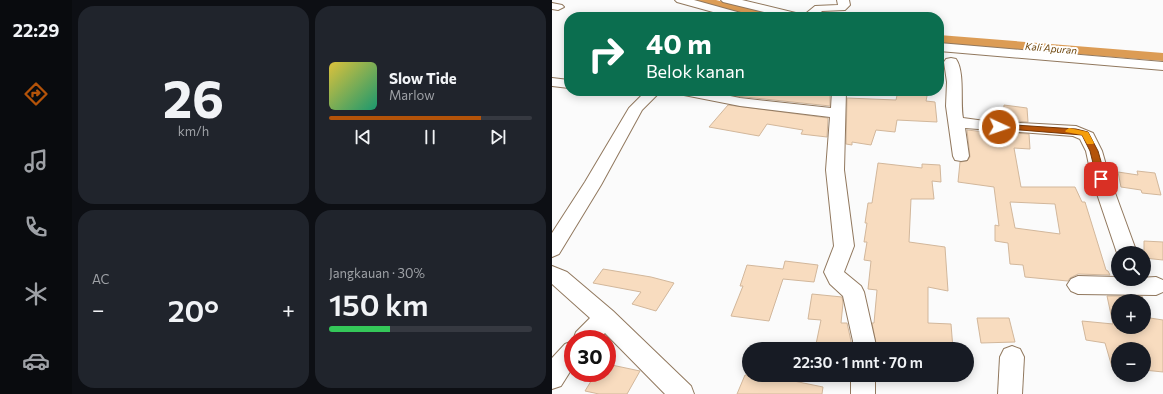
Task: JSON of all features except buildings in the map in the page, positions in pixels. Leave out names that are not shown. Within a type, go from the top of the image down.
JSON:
[{"type":"street","points":[[681,0],[725,12]]},
{"type":"street","points":[[727,0],[779,12]]},
{"type":"street","points":[[815,12],[819,8],[841,8],[844,5],[843,0]]},
{"type":"street","points":[[944,47],[1163,66]]},
{"type":"street","points":[[951,62],[955,90],[953,106],[961,156]]},
{"type":"street","points":[[553,83],[564,84]]},
{"type":"street","points":[[552,249],[615,147],[644,96]]},
{"type":"street","points":[[709,96],[740,102],[838,113]]},
{"type":"street","points":[[839,96],[835,170],[844,246],[834,272],[837,278],[853,292],[864,342]]},
{"type":"street","points":[[956,122],[985,126],[1076,131],[1085,134],[1094,151],[1101,179],[1125,246]]},
{"type":"street","points":[[552,274],[560,278],[605,318],[682,394]]},
{"type":"street","points":[[1078,285],[1154,285]]},
{"type":"street","points":[[593,330],[605,318]]},
{"type":"street","points":[[1010,394],[1012,357]]},
{"type":"street","points":[[552,378],[564,360]]},
{"type":"street","points":[[863,382],[863,394]]},
{"type":"waterway","name":"Kali Apuran","points":[[702,0],[747,12]]},
{"type":"waterway","name":"Kali Apuran","points":[[944,39],[1163,57]]},
{"type":"slow traffic","points":[[1069,131],[1076,131],[1085,134],[1090,143]]},
{"type":"route","points":[[999,127],[1076,131],[1085,134],[1094,151],[1101,179]]}]
